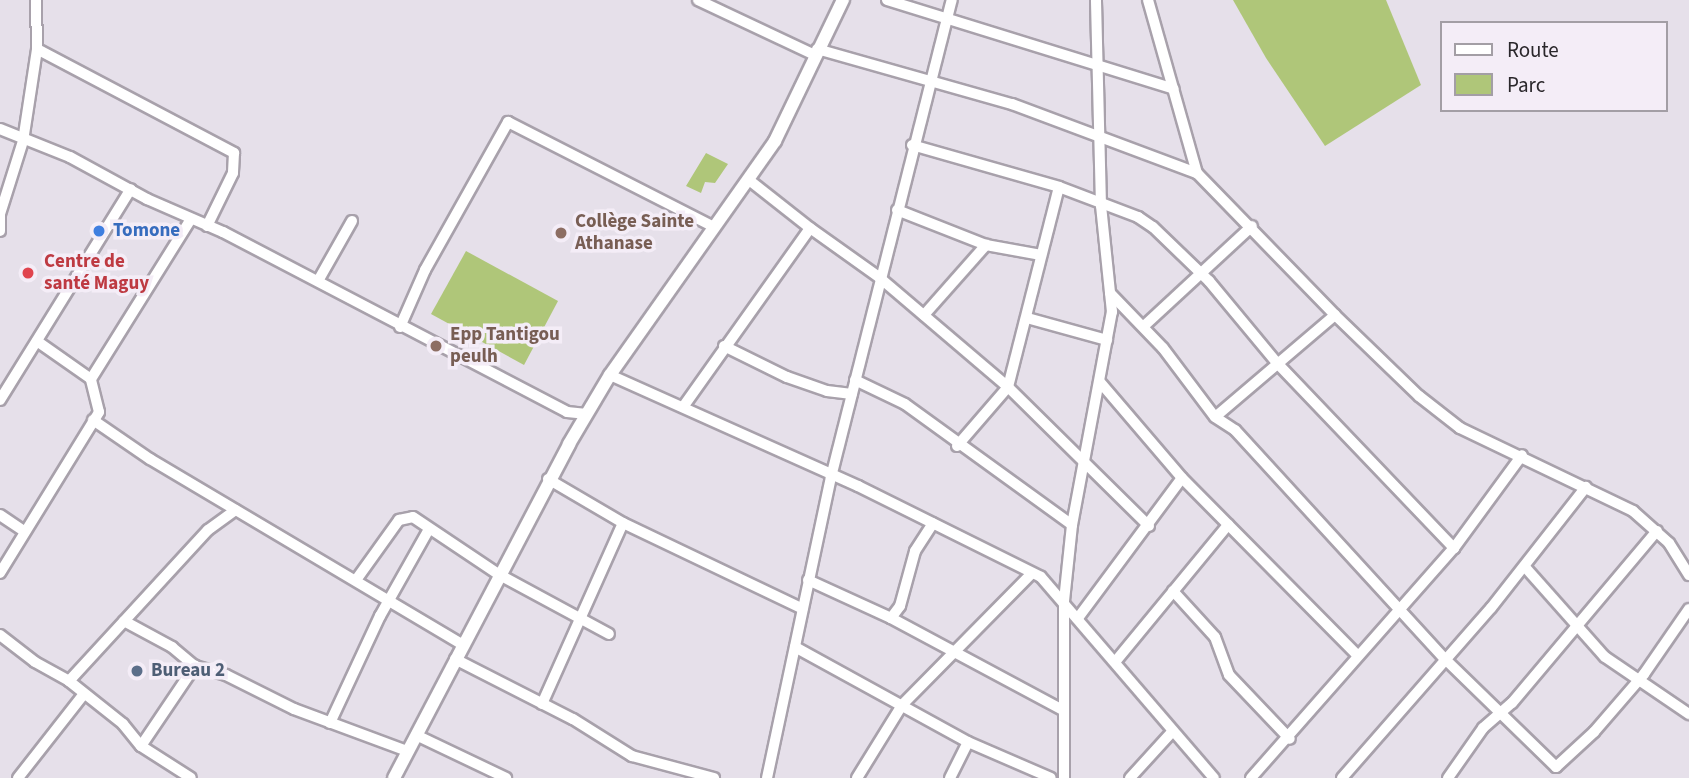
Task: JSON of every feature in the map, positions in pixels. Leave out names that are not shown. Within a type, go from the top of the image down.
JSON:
[{"type":"main road","points":[[394,778],[548,479],[610,374],[782,130],[815,52],[843,0]]},
{"type":"street","points":[[0,231],[23,141],[37,49],[36,0]]},
{"type":"street","points":[[698,0],[815,52],[930,79],[1101,135],[1197,173],[1252,226],[1335,315],[1454,423],[1633,512],[1657,531],[1689,575]]},
{"type":"street","points":[[887,0],[1098,62],[1174,89]]},
{"type":"street","points":[[779,778],[767,774],[808,580],[912,145],[952,0]]},
{"type":"street","points":[[1064,778],[1061,709],[1064,601],[1072,525],[1107,340],[1110,293],[1101,206],[1096,0]]},
{"type":"street","points":[[1148,0],[1197,173]]},
{"type":"street","points":[[37,49],[234,153],[233,173],[207,226]]},
{"type":"street","points":[[400,327],[425,270],[508,122],[714,227]]},
{"type":"street","points":[[0,129],[23,141],[70,157],[318,281],[400,327],[567,412],[587,414]]},
{"type":"street","points":[[912,145],[1059,187],[1101,206],[1138,217],[1201,273],[1278,364],[1454,548]]},
{"type":"street","points":[[749,180],[810,229],[880,278],[1008,387],[1084,458],[1149,526]]},
{"type":"street","points":[[957,446],[1008,387],[1059,187]]},
{"type":"street","points":[[0,400],[131,189]]},
{"type":"street","points":[[897,210],[986,245],[1041,255]]},
{"type":"street","points":[[90,379],[191,219]]},
{"type":"street","points":[[318,281],[352,220]]},
{"type":"street","points":[[1144,326],[1252,226]]},
{"type":"street","points":[[682,407],[810,229]]},
{"type":"street","points":[[924,315],[986,245]]},
{"type":"street","points":[[1110,293],[1144,326],[1215,417],[1235,430],[1445,659],[1556,767],[1594,732],[1637,680],[1689,609]]},
{"type":"street","points":[[1215,417],[1335,315]]},
{"type":"street","points":[[1027,318],[1107,340]]},
{"type":"street","points":[[0,573],[93,420],[99,405],[90,379],[37,341]]},
{"type":"street","points":[[724,346],[787,377],[827,391],[852,394]]},
{"type":"street","points":[[610,374],[933,523],[1032,573],[1064,601],[1172,732],[1214,778]]},
{"type":"street","points":[[855,380],[905,404],[957,446],[1072,525]]},
{"type":"street","points":[[1100,382],[1182,478],[1357,655]]},
{"type":"street","points":[[93,420],[236,510],[462,644]]},
{"type":"street","points":[[1251,778],[1290,739],[1357,655],[1454,548],[1522,455]]},
{"type":"street","points":[[1079,618],[1182,478]]},
{"type":"street","points":[[548,479],[623,523],[803,609]]},
{"type":"street","points":[[1342,778],[1525,567],[1586,487]]},
{"type":"street","points":[[69,681],[208,530],[236,510]]},
{"type":"street","points":[[0,515],[24,531]]},
{"type":"street","points":[[356,580],[399,520],[413,517],[498,573],[579,614],[609,634]]},
{"type":"street","points":[[542,704],[579,614],[623,523]]},
{"type":"street","points":[[891,618],[900,606],[915,551],[933,523]]},
{"type":"street","points":[[1115,662],[1227,525]]},
{"type":"street","points":[[330,723],[389,601],[429,529]]},
{"type":"street","points":[[1448,778],[1499,711],[1512,703],[1657,531]]},
{"type":"street","points":[[1525,567],[1575,627],[1605,657],[1689,715]]},
{"type":"street","points":[[857,778],[902,705],[1032,573]]},
{"type":"street","points":[[808,580],[891,618],[951,653],[1061,709]]},
{"type":"street","points":[[1173,591],[1215,637],[1229,675],[1290,739]]},
{"type":"street","points":[[124,621],[172,647],[195,666],[226,675],[330,723],[407,751]]},
{"type":"street","points":[[0,635],[69,681],[83,695],[124,724],[141,746],[191,778]]},
{"type":"street","points":[[795,646],[1027,774],[1051,778]]},
{"type":"street","points":[[455,659],[542,704],[632,756],[714,778]]},
{"type":"street","points":[[141,746],[195,666]]},
{"type":"street","points":[[18,778],[83,695]]},
{"type":"street","points":[[1130,778],[1172,732]]},
{"type":"street","points":[[416,735],[499,777]]},
{"type":"street","points":[[950,778],[968,742]]},
{"type":"green space","points":[[1233,0],[1386,0],[1421,85],[1325,146],[1266,58]]},
{"type":"green space","points":[[706,153],[728,164],[715,183],[705,182],[701,193],[686,186]]},
{"type":"green space","points":[[466,251],[558,301],[524,365],[431,314]]},
{"type":"place","name":"Tomone","points":[[99,231]]},
{"type":"place","name":"Collège Sainte Athanase","points":[[561,233]]},
{"type":"place","name":"Centre de santé Maguy","points":[[28,273]]},
{"type":"place","name":"Epp Tantigou peulh","points":[[436,346]]},
{"type":"place","name":"Bureau 2","points":[[137,671]]}]
